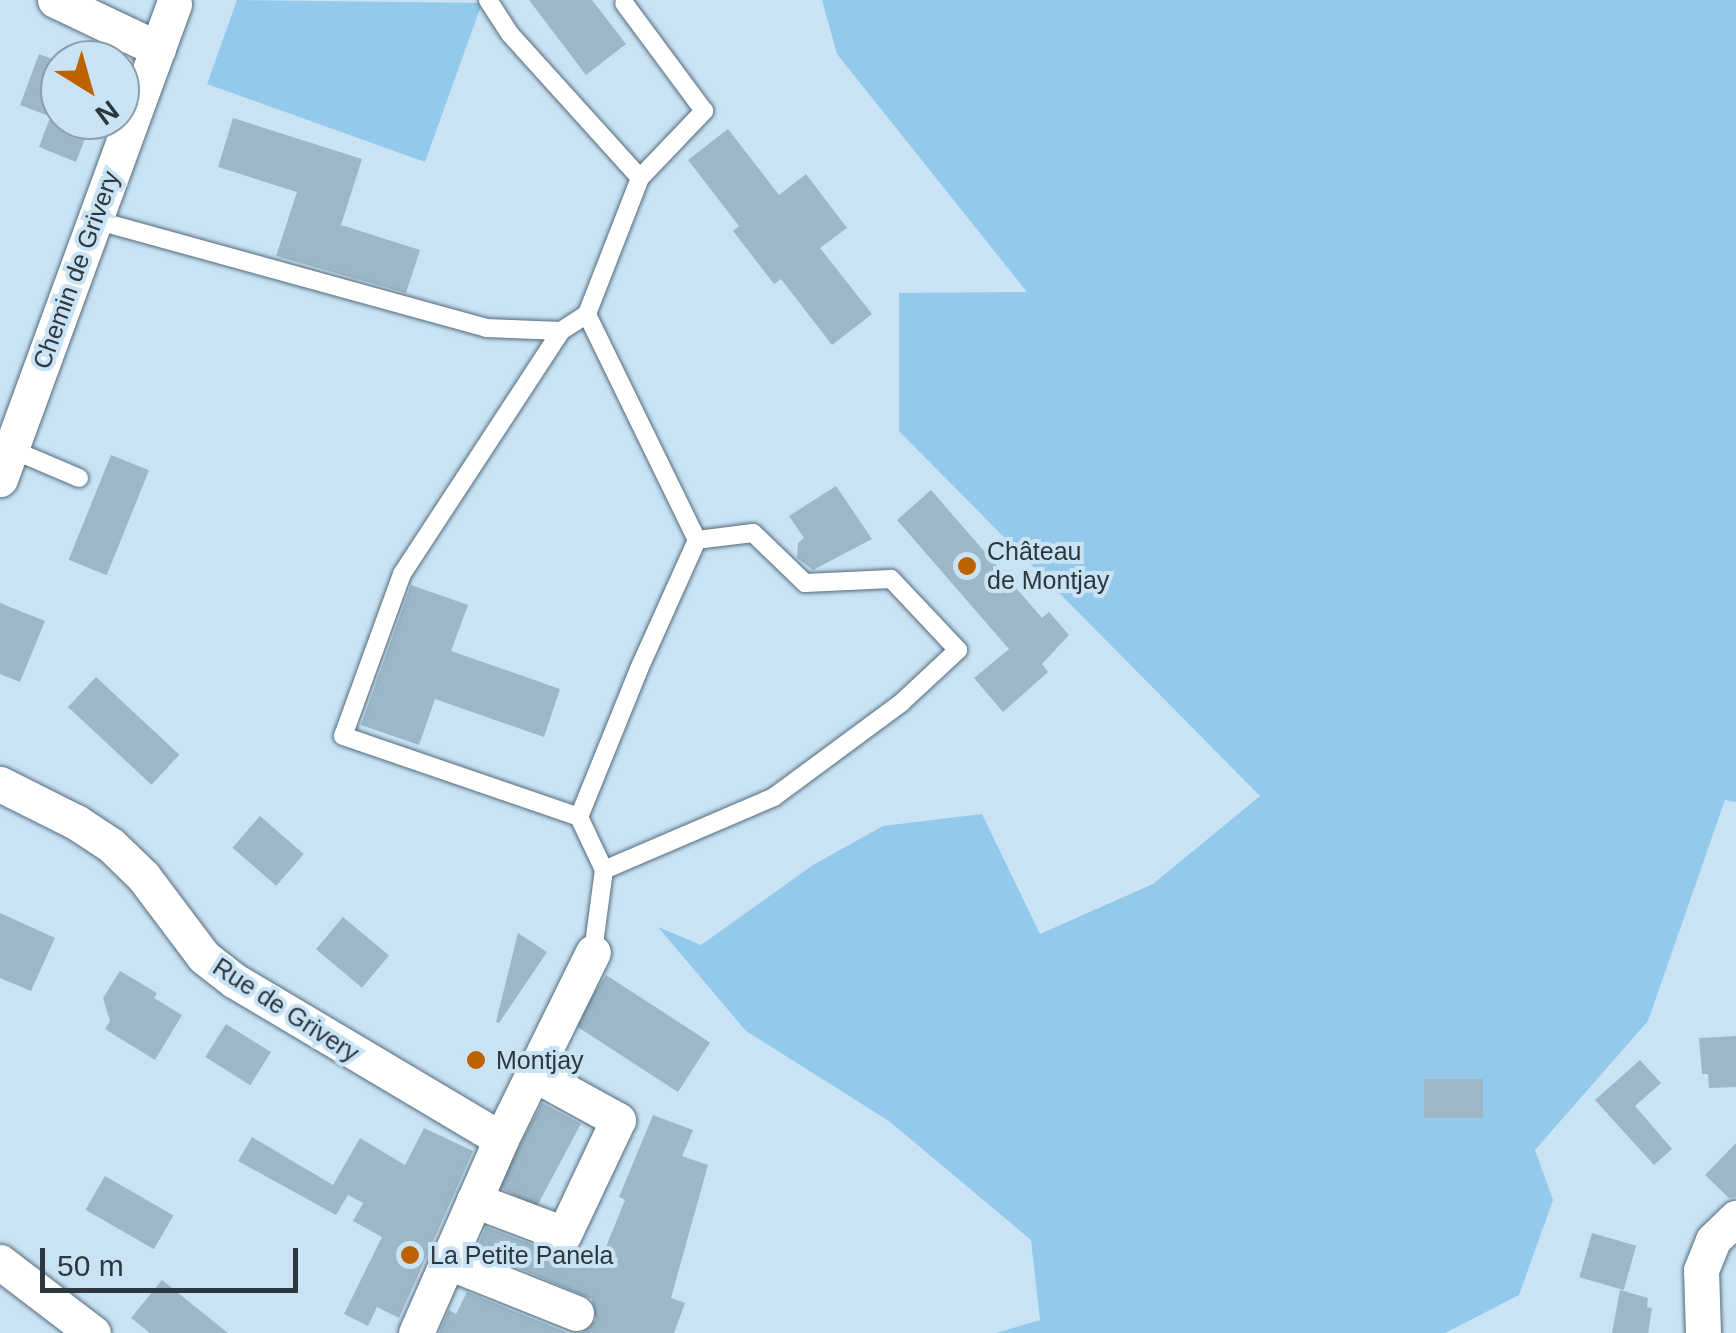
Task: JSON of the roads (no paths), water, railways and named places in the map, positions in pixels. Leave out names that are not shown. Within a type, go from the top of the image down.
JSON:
[{"type":"street","points":[[55,0],[158,50]]},
{"type":"street","name":"Chemin de Grivery","points":[[5,464],[13,397],[95,220],[174,4]]},
{"type":"street","name":"Rue de Grivery","points":[[0,784],[112,845],[144,876],[204,957],[235,981],[500,1139]]},
{"type":"street","points":[[416,1333],[500,1139],[593,952]]},
{"type":"street","points":[[474,1200],[564,1234],[618,1120],[532,1073]]},
{"type":"street","points":[[1703,1333],[1701,1270],[1713,1240],[1736,1218]]},
{"type":"street","points":[[446,1261],[576,1313]]},
{"type":"street","points":[[0,1262],[61,1304],[94,1333]]},
{"type":"lane","points":[[488,0],[510,34],[640,178]]},
{"type":"lane","points":[[593,952],[604,870],[579,817],[343,736],[402,574],[561,331],[587,314],[640,178],[704,111],[624,3]]},
{"type":"lane","points":[[95,220],[486,328],[561,331]]},
{"type":"lane","points":[[587,314],[697,540]]},
{"type":"lane","points":[[5,464],[79,478]]},
{"type":"lane","points":[[604,870],[774,796],[900,703],[958,650],[891,579],[805,583],[753,533],[697,540]]},
{"type":"lane","points":[[579,817],[638,669],[697,540]]},
{"type":"place","name":"Château de Montjay","points":[[967,566]]},
{"type":"place","name":"Montjay","points":[[476,1060]]},
{"type":"place","name":"La Petite Panela","points":[[410,1255]]}]
